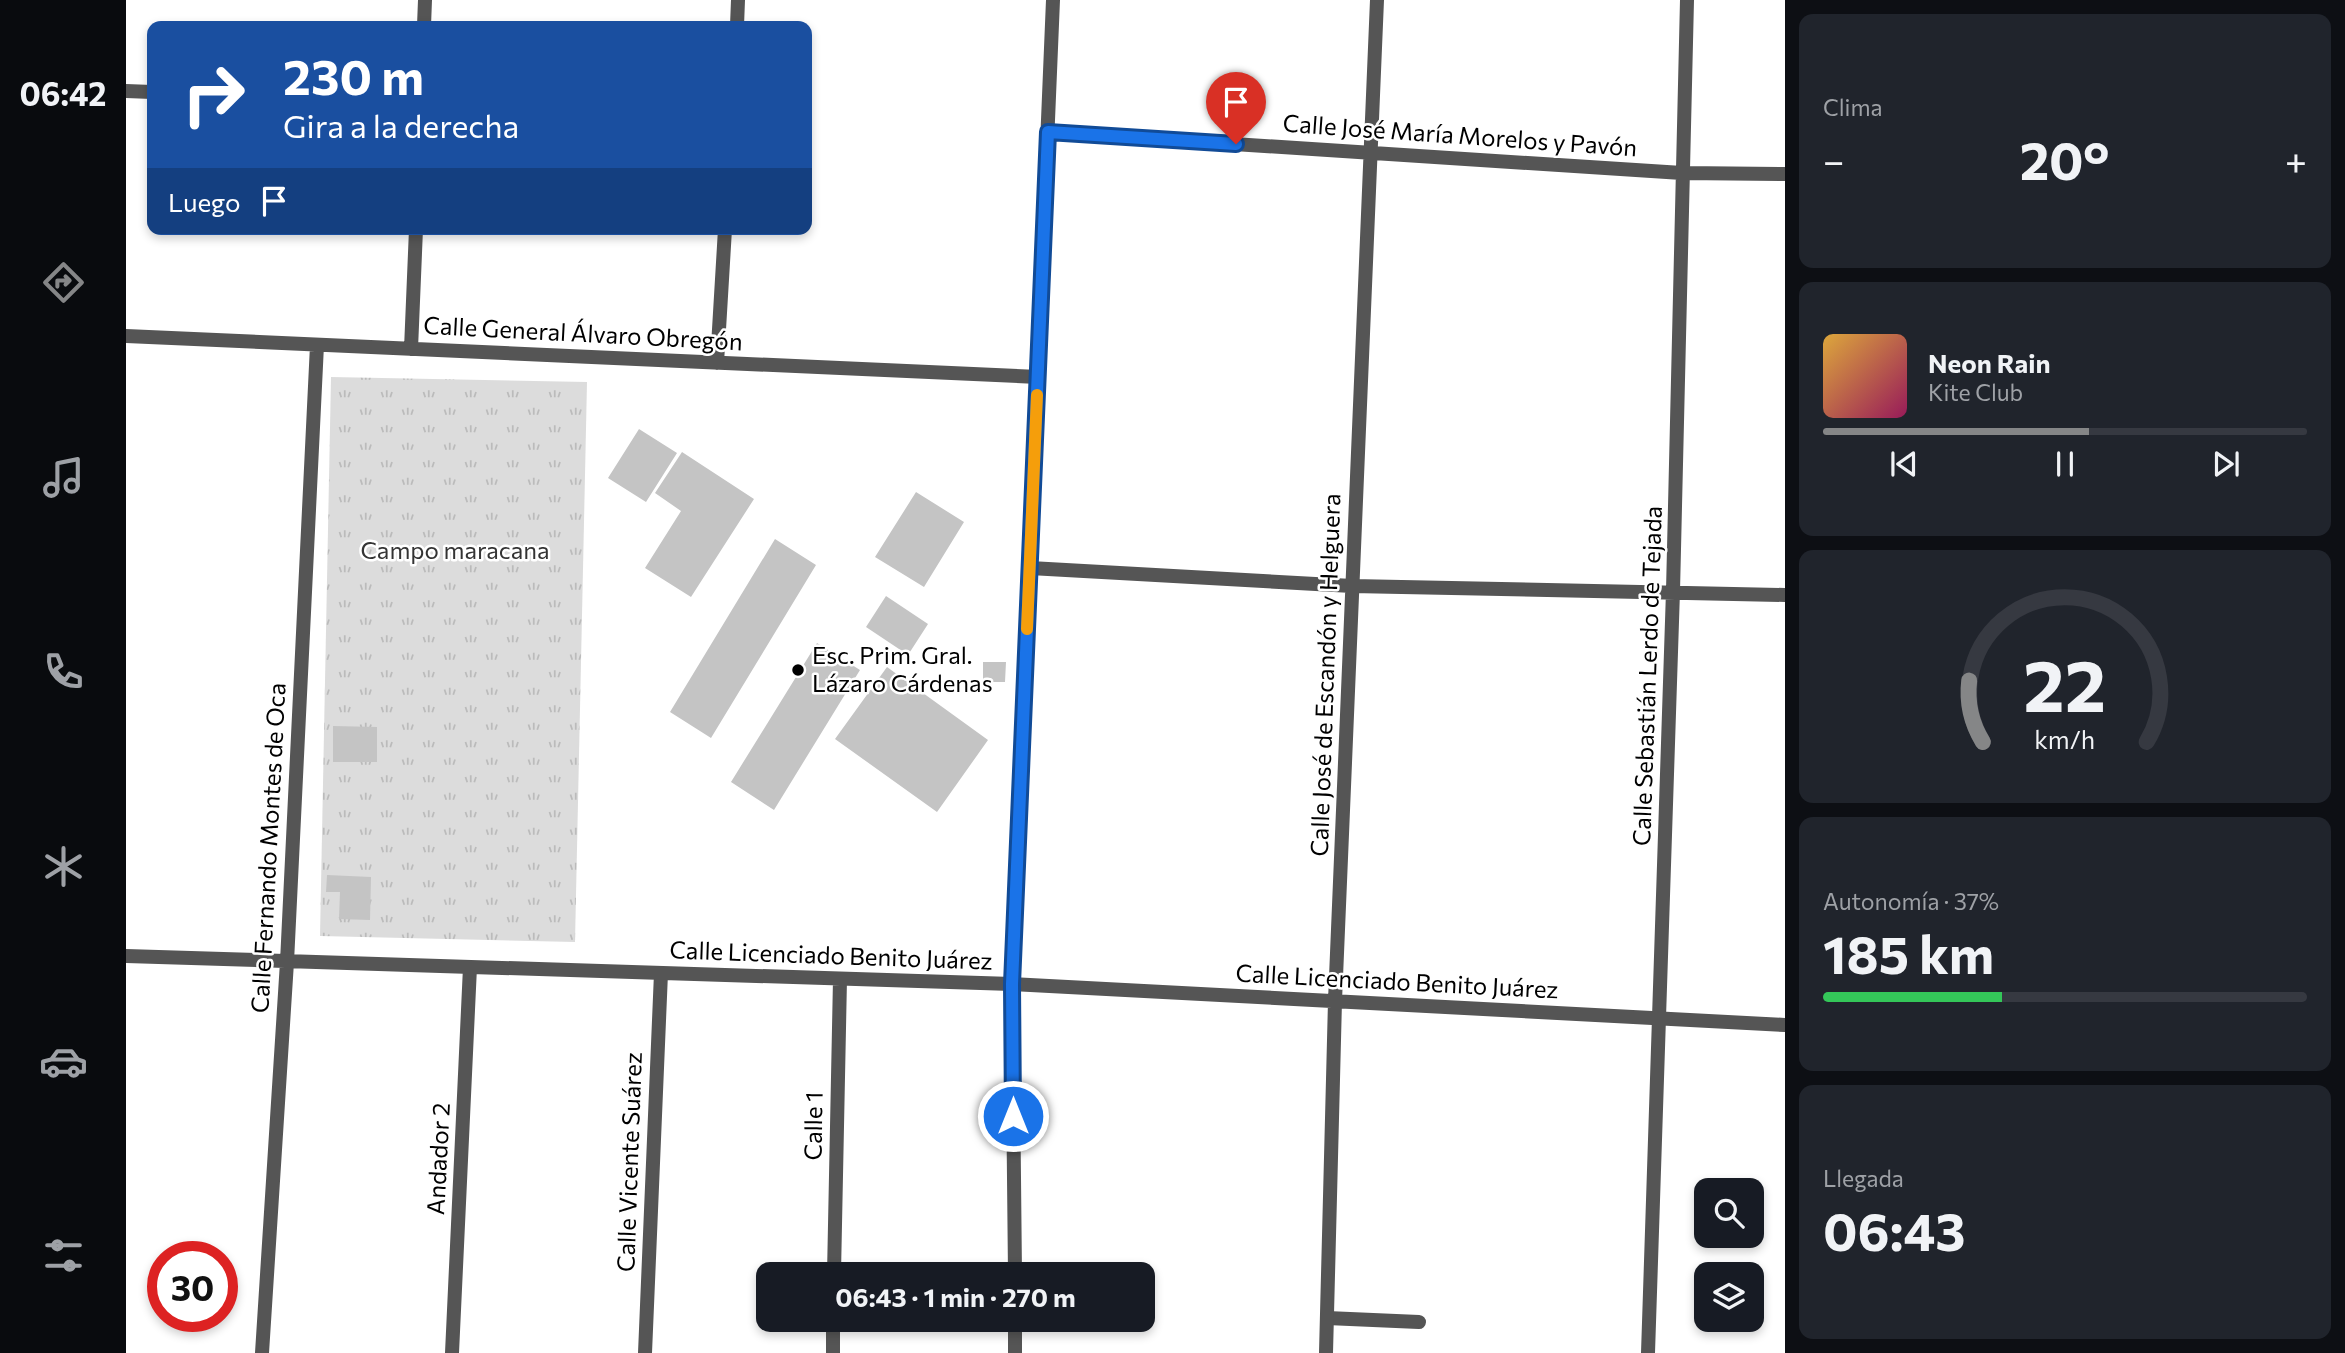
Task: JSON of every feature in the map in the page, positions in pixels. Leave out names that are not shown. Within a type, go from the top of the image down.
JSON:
[{"type":"street","points":[[424,21],[425,0]]},
{"type":"street","points":[[737,21],[738,0]]},
{"type":"street","points":[[1015,1262],[1012,984],[1053,0]]},
{"type":"street","name":"Calle José de Escandón y Helguera","points":[[1326,1353],[1335,1001],[1377,0]]},
{"type":"street","name":"Calle Sebastián Lerdo de Tejada","points":[[1648,1353],[1673,591],[1687,0]]},
{"type":"street","points":[[126,91],[147,92]]},
{"type":"street","name":"Calle José María Morelos y Pavón","points":[[1048,132],[1682,173],[1785,174]]},
{"type":"street","points":[[411,349],[416,235]]},
{"type":"street","points":[[717,363],[724,235]]},
{"type":"street","name":"Calle General Álvaro Obregón","points":[[126,336],[1038,377]]},
{"type":"street","name":"Calle Fernando Montes de Oca","points":[[262,1353],[287,962],[317,345]]},
{"type":"street","points":[[1030,568],[1352,586],[1785,595]]},
{"type":"street","name":"Calle Licenciado Benito Juárez","points":[[126,956],[1012,984],[1785,1025]]},
{"type":"street","name":"Andador 2","points":[[453,1353],[470,967]]},
{"type":"street","name":"Calle Vicente Suárez","points":[[645,1353],[661,973]]},
{"type":"street","name":"Calle 1","points":[[834,1262],[839,979]]},
{"type":"street","points":[[1327,1318],[1419,1322]]},
{"type":"street","points":[[833,1332],[833,1353]]},
{"type":"street","points":[[1015,1332],[1015,1353]]},
{"type":"green space","name":"Campo maracana","points":[[331,377],[587,382],[575,942],[320,936]]},
{"type":"building","points":[[639,429],[677,453],[646,502],[608,478]]},
{"type":"building","points":[[682,452],[754,499],[691,597],[645,568],[681,511],[655,493]]},
{"type":"building","points":[[916,492],[964,522],[924,587],[875,557]]},
{"type":"building","points":[[775,539],[816,565],[711,738],[670,712]]},
{"type":"building","points":[[886,596],[928,624],[908,655],[866,627]]},
{"type":"building","points":[[817,643],[860,670],[774,810],[731,782]]},
{"type":"building","points":[[983,662],[1006,662],[1005,682],[983,682]]},
{"type":"building","points":[[887,667],[988,740],[937,812],[835,739]]},
{"type":"building","points":[[333,726],[377,727],[377,762],[333,762]]},
{"type":"building","points":[[327,875],[371,877],[370,920],[339,919],[340,892],[326,892]]},
{"type":"slow traffic","points":[[1027,629],[1037,395]]},
{"type":"place","name":"Esc. Prim. Gral. Lázaro Cárdenas","points":[[798,670]]},
{"type":"route","points":[[1013,1116],[1012,984],[1048,132],[1236,144]]}]
